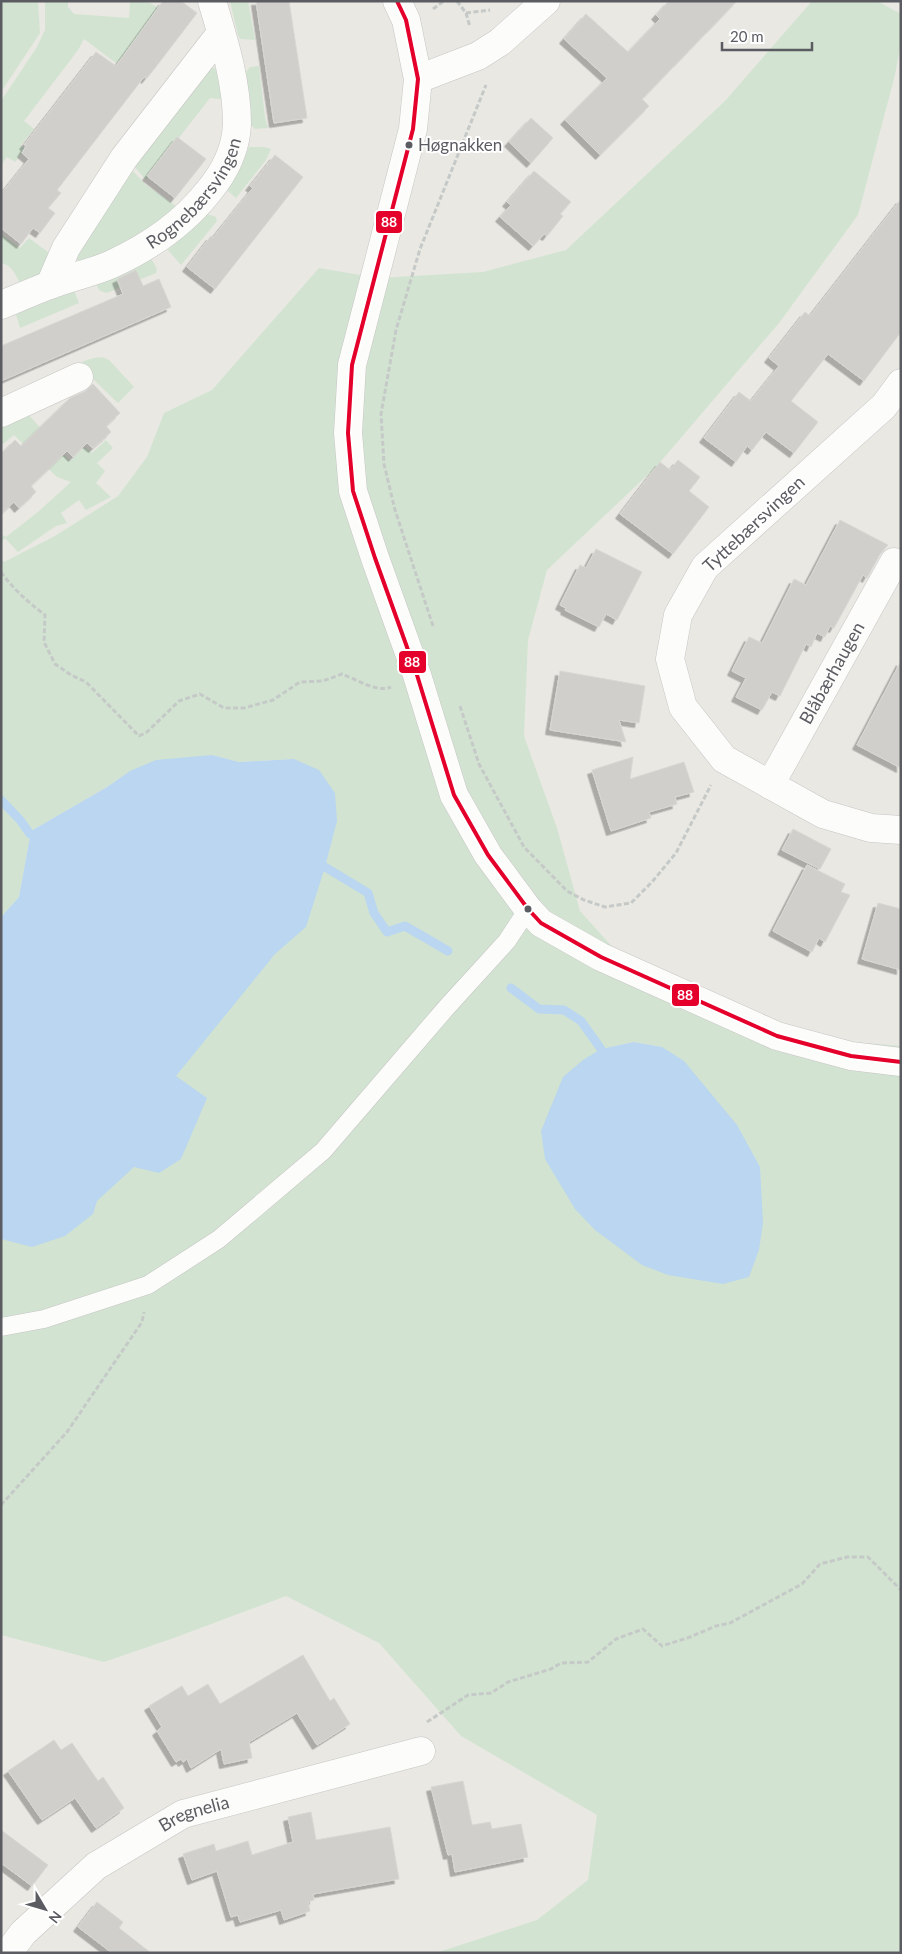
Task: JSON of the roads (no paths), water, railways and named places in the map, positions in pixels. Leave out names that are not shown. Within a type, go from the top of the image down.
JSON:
[{"type":"street","name":"Rognebærsvingen","points":[[1,305],[110,264],[141,249],[171,230],[196,207],[220,177],[233,150],[237,125],[234,84],[212,1]]},
{"type":"street","points":[[398,1],[406,20],[418,79],[413,129],[352,365],[348,433],[353,491],[417,675],[454,795],[488,855],[528,909],[541,923],[600,957],[777,1036],[851,1056],[901,1062]]},
{"type":"street","points":[[418,79],[478,56],[500,42],[546,1]]},
{"type":"street","points":[[50,285],[66,248],[124,158],[221,33]]},
{"type":"street","points":[[1,413],[79,377]]},
{"type":"street","name":"Tyttebærsvingen","points":[[901,383],[884,406],[704,567],[678,615],[670,659],[683,707],[724,759],[823,814],[871,828],[901,830]]},
{"type":"street","name":"Blåbærhaugen","points":[[770,785],[894,562]]},
{"type":"street","name":"Bregnelia","points":[[8,1953],[23,1933],[96,1866],[183,1814],[421,1751]]},
{"type":"lane","points":[[1,1327],[44,1318],[148,1285],[220,1239],[323,1152],[446,1008],[507,941],[528,909]]},
{"type":"water","points":[[212,755],[239,762],[294,759],[319,770],[335,793],[337,821],[306,927],[275,954],[176,1076],[207,1098],[181,1159],[159,1173],[134,1167],[97,1201],[93,1214],[65,1236],[32,1247],[1,1239],[1,917],[19,897],[31,831],[107,787],[130,771],[156,760]]},
{"type":"water","points":[[634,1042],[662,1047],[684,1061],[737,1125],[760,1167],[763,1223],[759,1250],[749,1277],[723,1284],[668,1275],[642,1265],[595,1230],[575,1209],[545,1159],[541,1131],[563,1077],[583,1060],[601,1049]]},
{"type":"waterway","points":[[1,800],[30,834]]},
{"type":"waterway","points":[[325,867],[368,893],[374,913],[387,932],[405,926],[448,951]]},
{"type":"waterway","points":[[511,988],[539,1009],[564,1010],[581,1021],[601,1049]]},
{"type":"place","name":"Høgnakken","points":[[409,145]]}]
